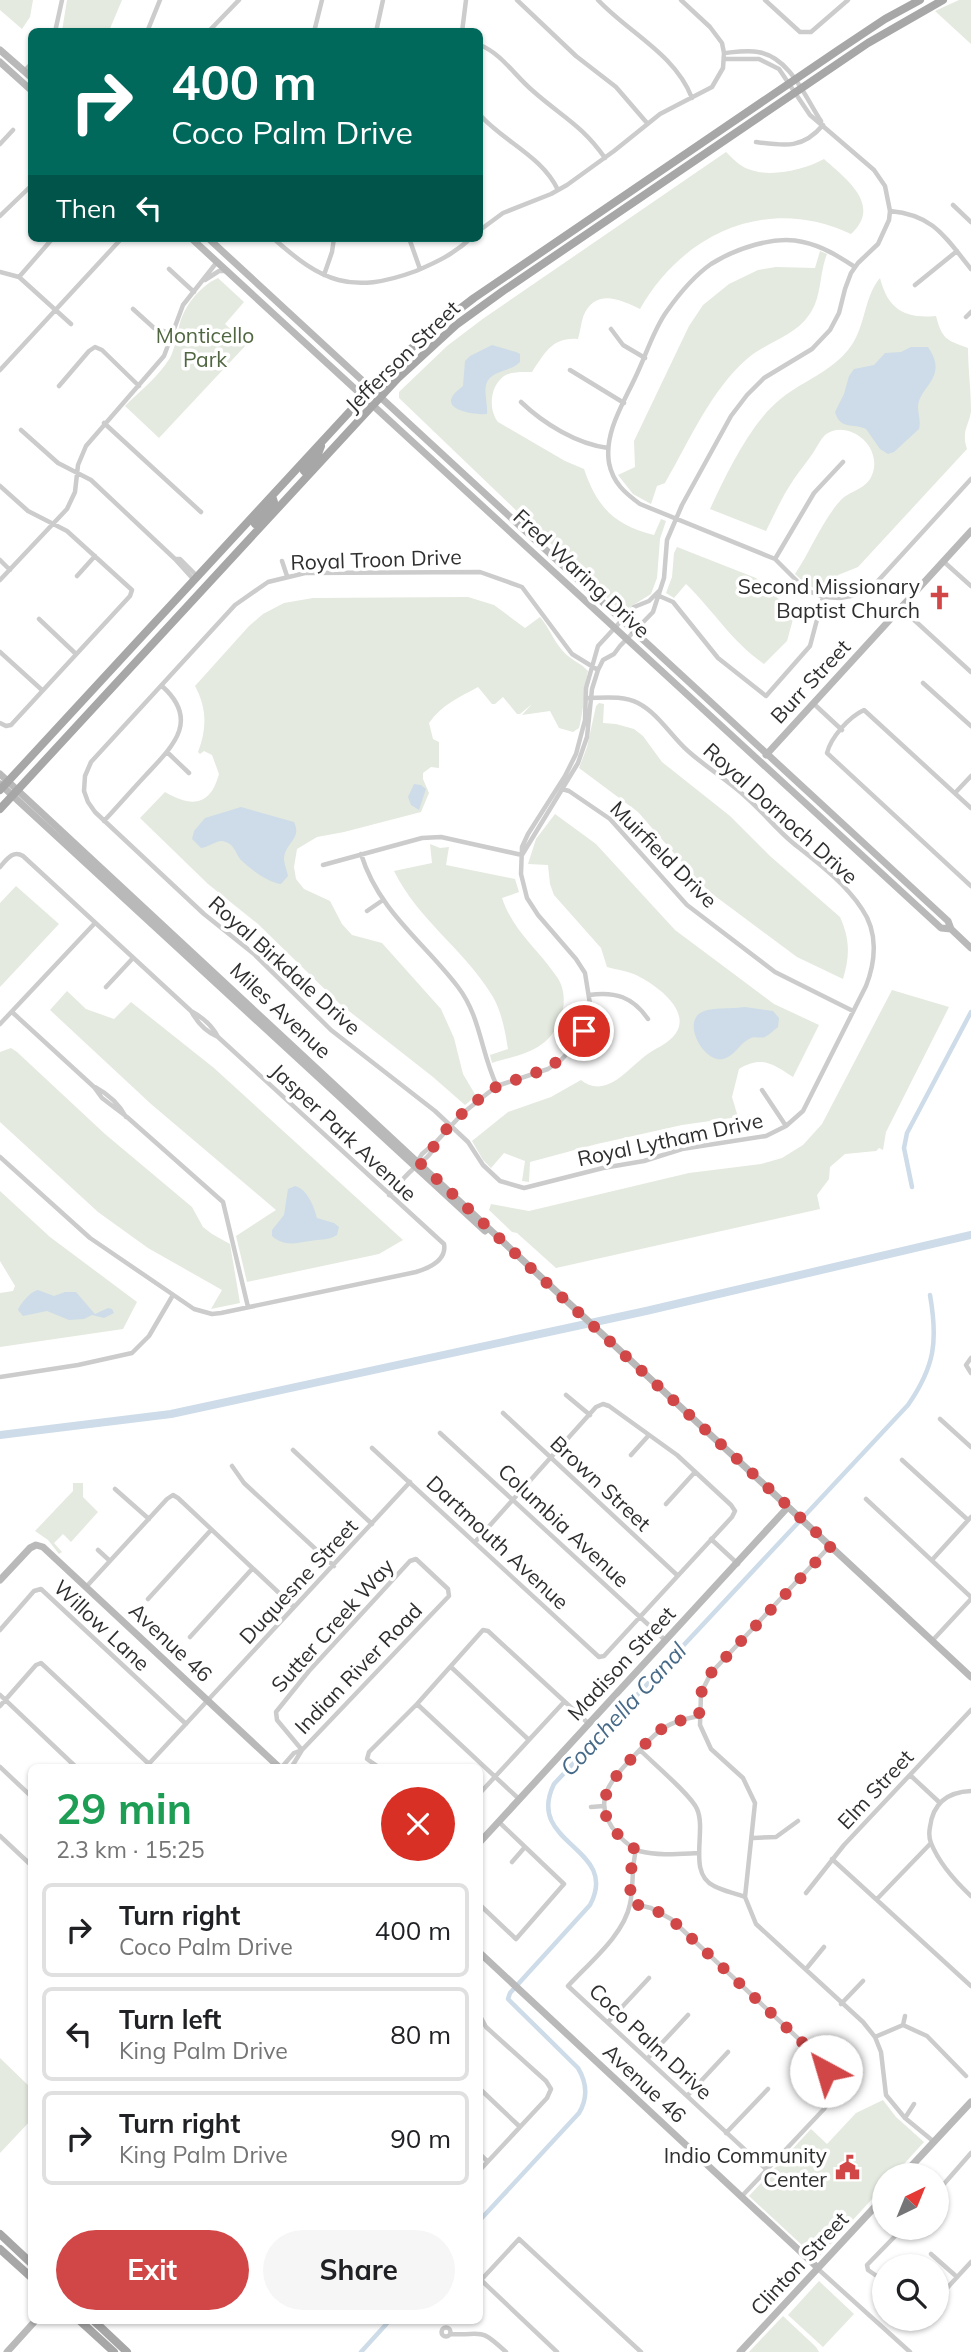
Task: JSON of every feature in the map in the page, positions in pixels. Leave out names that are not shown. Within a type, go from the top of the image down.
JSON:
[{"type":"main road","name":"Jefferson Street","points":[[0,809],[307,475],[431,347],[479,307],[795,86],[877,24],[920,0]]},
{"type":"main road","name":"Jefferson Street","points":[[3,786],[363,397],[423,337],[458,309],[795,86],[943,0]]},
{"type":"main road","points":[[307,475],[304,471],[318,454],[324,440]]},
{"type":"main road","points":[[230,558],[250,529],[274,502],[272,496]]},
{"type":"main road","points":[[160,634],[176,609],[200,583],[197,579]]},
{"type":"main road","points":[[0,2234],[28,2260]]},
{"type":"main road","points":[[0,2249],[28,2274]]},
{"type":"main road","points":[[83,2324],[114,2352]]},
{"type":"main road","points":[[97,2324],[127,2352]]},
{"type":"street","points":[[56,28],[62,0]]},
{"type":"street","points":[[149,28],[160,0]]},
{"type":"street","points":[[212,28],[239,0]]},
{"type":"street","points":[[315,28],[322,0]]},
{"type":"street","points":[[377,28],[383,0]]},
{"type":"street","points":[[462,28],[466,0]]},
{"type":"street","points":[[517,0],[576,56],[616,88],[647,123]]},
{"type":"street","points":[[598,0],[679,72],[692,98]]},
{"type":"street","points":[[483,228],[503,213],[558,190],[606,158],[647,123],[712,87],[719,78],[724,56],[717,34],[681,0]]},
{"type":"street","points":[[765,0],[800,32],[806,34],[811,33],[848,0]]},
{"type":"street","points":[[483,47],[497,55],[534,92],[577,124],[606,158]]},
{"type":"street","points":[[0,50],[28,74]]},
{"type":"street","points":[[388,1195],[434,1150],[436,1142],[463,1113],[497,1086],[548,1069],[578,1042],[588,1022],[589,995],[584,973],[576,959],[527,898],[522,882],[522,855],[564,787],[582,736],[589,698],[587,683],[595,668],[614,654],[626,638],[651,615],[665,572],[665,546],[675,519],[735,411],[747,395],[772,372],[818,344],[831,330],[855,267],[878,244],[887,226],[890,211],[885,186],[874,170],[810,115],[784,65],[771,56],[751,52],[724,56]]},
{"type":"street","points":[[0,62],[28,87]]},
{"type":"street","points":[[24,71],[28,67]]},
{"type":"street","points":[[483,118],[503,138],[541,165],[554,180],[558,190]]},
{"type":"street","points":[[756,142],[782,146],[803,143],[823,125]]},
{"type":"street","points":[[0,144],[13,130]]},
{"type":"street","points":[[0,216],[28,189]]},
{"type":"street","points":[[953,205],[971,222]]},
{"type":"street","points":[[890,211],[904,212],[925,219],[937,228],[971,269]]},
{"type":"street","points":[[855,267],[826,249],[801,241],[772,241],[711,265],[686,286],[666,313],[611,432],[609,464],[615,480],[624,492],[640,504],[775,559],[801,586],[823,597],[839,598],[851,596],[876,583],[971,479]]},
{"type":"street","points":[[19,277],[50,242]]},
{"type":"street","points":[[0,370],[118,242]]},
{"type":"street","name":"Fred Waring Drive","points":[[195,242],[941,928],[951,929]]},
{"type":"street","name":"Fred Waring Drive","points":[[212,242],[948,921],[951,929],[971,948]]},
{"type":"street","points":[[278,242],[302,262],[324,275],[350,282],[379,282],[420,269],[448,257],[466,242]]},
{"type":"street","points":[[324,275],[333,242]]},
{"type":"street","points":[[410,242],[420,269]]},
{"type":"street","points":[[915,285],[957,251]]},
{"type":"street","points":[[0,580],[72,501],[86,446],[164,356],[178,313],[217,262],[225,261],[258,284]]},
{"type":"street","points":[[169,269],[194,292]]},
{"type":"street","points":[[205,280],[219,271],[227,272]]},
{"type":"street","points":[[0,272],[19,277],[71,324]]},
{"type":"street","points":[[133,309],[155,328],[172,334]]},
{"type":"street","points":[[966,317],[971,312]]},
{"type":"street","points":[[280,320],[286,317],[315,336]]},
{"type":"street","points":[[611,329],[623,345],[645,358]]},
{"type":"street","points":[[59,386],[89,351],[97,347],[139,386]]},
{"type":"street","points":[[570,370],[624,402]]},
{"type":"street","points":[[521,402],[533,413],[580,441],[608,448]]},
{"type":"street","points":[[104,423],[201,512]]},
{"type":"street","points":[[21,430],[53,459],[91,480],[175,559],[180,559],[197,579]]},
{"type":"street","points":[[775,559],[814,493],[843,462]]},
{"type":"street","points":[[0,486],[28,511],[74,536],[132,590],[130,596],[11,725],[3,725]]},
{"type":"street","name":"Burr Street","points":[[760,761],[971,531]]},
{"type":"street","points":[[77,576],[95,556]]},
{"type":"street","points":[[0,561],[10,570]]},
{"type":"street","points":[[282,561],[287,576]]},
{"type":"street","points":[[943,561],[971,586]]},
{"type":"street","name":"Royal Troon Drive","points":[[104,821],[88,802],[84,791],[87,768],[235,606],[268,582],[287,576],[304,573],[480,572],[522,587],[572,654],[595,668]]},
{"type":"street","points":[[595,668],[598,646],[634,607],[658,595]]},
{"type":"street","points":[[658,595],[673,602],[718,658],[766,696],[810,646],[823,597]]},
{"type":"street","points":[[901,608],[971,672]]},
{"type":"street","points":[[39,619],[76,654]]},
{"type":"street","points":[[0,652],[42,690]]},
{"type":"street","points":[[923,683],[971,726]]},
{"type":"street","points":[[104,821],[167,752],[179,735],[181,722],[176,701],[162,685]]},
{"type":"street","name":"Royal Dornoch Drive","points":[[589,698],[608,697],[637,702],[654,715],[688,751],[747,797],[863,909],[875,946],[872,971],[853,1011]]},
{"type":"street","points":[[813,703],[842,730]]},
{"type":"street","points":[[971,808],[864,710],[857,713],[829,744],[827,753],[971,886]]},
{"type":"street","points":[[167,752],[189,773]]},
{"type":"street","name":"Miles Avenue","points":[[0,774],[3,786],[15,793],[971,1677]]},
{"type":"street","points":[[955,793],[971,776]]},
{"type":"street","name":"Muirfield Drive","points":[[564,787],[610,819],[687,905],[775,972],[853,1011]]},
{"type":"street","name":"Royal Birkdale Drive","points":[[104,821],[204,914],[254,954],[331,1030],[416,1095],[451,1126]]},
{"type":"street","points":[[323,865],[414,839],[441,837],[522,855]]},
{"type":"street","name":"Jasper Park Avenue","points":[[0,867],[16,854],[23,856],[191,1011],[196,1020],[211,1034],[218,1037],[444,1244],[442,1257],[416,1272],[250,1307]]},
{"type":"street","points":[[361,854],[367,873],[397,920],[458,987],[474,1011],[486,1062],[497,1086]]},
{"type":"street","points":[[367,911],[383,900]]},
{"type":"street","points":[[0,1024],[95,923]]},
{"type":"street","points":[[106,987],[132,958]]},
{"type":"street","points":[[589,995],[621,995],[642,1010],[648,1020]]},
{"type":"street","name":"Royal Lytham Drive","points":[[451,1126],[500,1181],[524,1188],[603,1168],[644,1161],[682,1149],[766,1136],[786,1126],[803,1111],[853,1011]]},
{"type":"street","points":[[0,1157],[74,1225],[194,1309],[212,1314],[250,1307],[223,1202],[110,1105],[12,1012]]},
{"type":"street","points":[[578,1042],[598,1054]]},
{"type":"street","points":[[762,1090],[786,1126]]},
{"type":"street","points":[[0,1377],[78,1366],[132,1353],[149,1336],[173,1295]]},
{"type":"street","points":[[971,1358],[966,1365],[971,1373]]},
{"type":"street","points":[[566,1395],[590,1415]]},
{"type":"street","points":[[475,1542],[596,1407],[603,1404],[609,1406],[677,1455],[735,1511],[639,1616]]},
{"type":"street","name":"Brown Street","points":[[503,1413],[677,1574]]},
{"type":"street","points":[[940,1419],[971,1447]]},
{"type":"street","name":"Columbia Avenue","points":[[440,1433],[666,1641]]},
{"type":"street","points":[[631,1455],[649,1435]]},
{"type":"street","name":"Dartmouth Avenue","points":[[372,1448],[596,1655],[602,1657],[639,1616]]},
{"type":"street","points":[[293,1450],[372,1524]]},
{"type":"street","points":[[902,1460],[970,1519],[932,1560]]},
{"type":"street","points":[[232,1466],[244,1483],[334,1566]]},
{"type":"street","points":[[666,1504],[695,1472]]},
{"type":"street","name":"Duquesne Street","points":[[149,1764],[410,1482]]},
{"type":"street","points":[[115,1489],[149,1519]]},
{"type":"street","points":[[86,1587],[167,1499],[174,1496],[294,1607]]},
{"type":"street","points":[[866,1499],[971,1598],[932,1641]]},
{"type":"street","name":"Madison Street","points":[[483,1839],[788,1507]]},
{"type":"street","points":[[148,1599],[211,1530]]},
{"type":"street","points":[[711,1539],[738,1564]]},
{"type":"street","name":"Avenue 46","points":[[0,1580],[30,1548],[36,1545],[45,1549],[277,1764]]},
{"type":"street","points":[[831,1546],[711,1673],[701,1693],[700,1725],[711,1749],[743,1778],[755,1803],[746,1896],[756,1924],[863,2022],[875,2037],[881,2052],[886,2095],[905,2118],[933,2141]]},
{"type":"street","points":[[98,1550],[110,1561]]},
{"type":"street","name":"Indian River Road","points":[[293,1764],[302,1750],[447,1599],[450,1591],[419,1561],[413,1559]]},
{"type":"street","name":"Sutter Creek Way","points":[[302,1750],[275,1714],[309,1671],[413,1559]]},
{"type":"street","points":[[190,1637],[252,1569]]},
{"type":"street","name":"Willow Lane","points":[[0,1630],[33,1591],[41,1589],[186,1725]]},
{"type":"street","points":[[375,1764],[368,1759],[369,1752],[485,1630],[589,1724]]},
{"type":"street","points":[[0,1706],[36,1665],[44,1664],[145,1764]]},
{"type":"street","points":[[451,1667],[529,1740]]},
{"type":"street","points":[[0,1695],[73,1764]]},
{"type":"street","points":[[483,1791],[564,1702]]},
{"type":"street","points":[[417,1704],[480,1764]]},
{"type":"street","name":"Elm Street","points":[[806,1893],[832,1859],[971,1710]]},
{"type":"street","points":[[698,1853],[664,1855],[636,1850],[611,1826],[604,1806],[612,1779],[666,1724],[699,1716]]},
{"type":"street","points":[[285,1764],[302,1750]]},
{"type":"street","points":[[640,1750],[696,1806],[701,1821],[698,1853],[704,1876],[711,1886],[746,1896]]},
{"type":"street","points":[[0,1767],[28,1793]]},
{"type":"street","points":[[483,1767],[519,1799]]},
{"type":"street","points":[[910,1775],[939,1802]]},
{"type":"street","points":[[971,1791],[949,1795],[939,1802],[932,1815],[929,1834],[931,1843],[951,1875],[971,1896]]},
{"type":"street","points":[[591,1807],[604,1806]]},
{"type":"street","points":[[753,1838],[776,1838],[798,1821]]},
{"type":"street","points":[[483,1908],[516,1938],[564,1884],[499,1822]]},
{"type":"street","points":[[0,1836],[28,1862]]},
{"type":"street","points":[[877,1899],[931,1843]]},
{"type":"street","points":[[512,1862],[525,1847]]},
{"type":"street","name":"Coco Palm Drive","points":[[636,1850],[631,1870],[630,1903],[623,1926],[568,1986],[766,2170]]},
{"type":"street","points":[[832,1859],[971,1986]]},
{"type":"street","points":[[630,1903],[651,1908],[671,1919],[824,2064],[829,2101],[741,2197]]},
{"type":"street","points":[[806,1969],[824,1947]]},
{"type":"street","name":"Avenue 46","points":[[483,1956],[911,2352]]},
{"type":"street","points":[[608,2022],[649,1978]]},
{"type":"street","points":[[841,2004],[863,1981]]},
{"type":"street","points":[[647,2059],[688,2015]]},
{"type":"street","points":[[903,2025],[905,2016]]},
{"type":"street","points":[[483,2022],[550,2087],[549,2095],[483,2166]]},
{"type":"street","points":[[875,2037],[903,2025],[927,2036],[965,2076]]},
{"type":"street","points":[[687,2096],[728,2052]]},
{"type":"street","points":[[726,2133],[768,2088]]},
{"type":"street","points":[[483,2092],[519,2126]]},
{"type":"street","points":[[914,2163],[933,2141],[967,2111],[971,2102]]},
{"type":"street","points":[[905,2118],[914,2104]]},
{"type":"street","points":[[949,2178],[971,2153]]},
{"type":"street","points":[[483,2157],[487,2161]]},
{"type":"street","name":"Clinton Street","points":[[740,2352],[872,2210]]},
{"type":"street","points":[[483,2278],[519,2239],[641,2352]]},
{"type":"street","points":[[875,2254],[890,2240]]},
{"type":"street","points":[[872,2257],[867,2267],[872,2271]]},
{"type":"street","points":[[949,2286],[971,2262]]},
{"type":"street","points":[[949,2270],[957,2277]]},
{"type":"street","points":[[483,2282],[557,2352]]},
{"type":"street","points":[[7,2352],[32,2324]]},
{"type":"street","points":[[450,2334],[479,2332],[488,2335],[506,2352]]},
{"type":"green space","points":[[0,0],[33,0],[30,17],[22,29],[0,10]]},
{"type":"green space","points":[[67,0],[122,0],[110,28],[62,28]]},
{"type":"green space","points":[[959,0],[971,0],[971,44],[935,11]]},
{"type":"green space","points":[[726,152],[745,168],[766,173],[797,169],[824,159],[857,193],[863,213],[860,223],[851,234],[820,223],[789,218],[759,220],[731,228],[704,241],[680,259],[658,282],[640,309],[616,299],[594,302],[583,317],[578,339],[555,344],[532,372],[507,374],[499,380],[493,392],[493,411],[498,422],[584,469],[601,504],[618,520],[654,535],[661,519],[666,521],[660,539],[657,578],[651,594],[622,612],[399,398],[399,392],[447,346],[484,318]]},
{"type":"green space","points":[[820,251],[827,254],[816,301],[809,315],[789,334],[748,358],[723,385],[665,483],[657,486],[651,504],[633,494],[618,475],[635,467],[634,441],[689,326],[703,305],[729,284],[758,270],[776,267],[815,268]]},
{"type":"green space","name":"Monticello Park","points":[[218,278],[244,302],[225,324],[247,344],[159,438],[125,406],[166,365],[188,305],[205,286]]},
{"type":"green space","points":[[880,278],[883,289],[899,310],[915,316],[936,316],[940,330],[946,338],[968,348],[971,411],[965,433],[967,449],[858,567],[838,575],[839,593],[826,592],[810,586],[795,574],[834,509],[844,497],[866,484],[872,475],[873,454],[861,437],[843,430],[825,435],[790,485],[766,531],[710,509],[741,448],[771,407],[826,370],[854,342],[870,295]]},
{"type":"green space","points":[[677,547],[756,578],[795,612],[787,641],[764,664],[732,636],[686,584],[674,598],[666,593],[672,577]]},
{"type":"green space","points":[[468,597],[494,605],[525,628],[540,617],[562,650],[588,671],[579,728],[573,732],[559,728],[550,711],[522,715],[532,704],[517,714],[503,697],[492,704],[478,687],[445,706],[429,723],[433,739],[439,742],[439,768],[431,767],[423,773],[429,793],[421,812],[317,837],[297,849],[294,867],[296,879],[304,889],[330,901],[342,924],[352,935],[382,943],[441,1009],[454,1038],[463,1074],[476,1096],[465,1105],[340,1004],[258,924],[208,884],[140,818],[165,792],[191,802],[205,798],[215,785],[219,774],[212,755],[204,751],[200,754],[198,752],[204,719],[202,702],[195,686],[263,614],[284,603],[313,598]]},
{"type":"green space","points":[[599,703],[604,704],[603,723],[634,729],[643,736],[662,762],[730,816],[770,856],[840,917],[848,948],[843,979],[797,957],[715,896],[701,884],[638,812],[579,768]]},
{"type":"green space","points":[[555,814],[596,844],[675,930],[774,1004],[819,1025],[793,1077],[767,1063],[754,1063],[739,1069],[732,1097],[738,1117],[682,1125],[530,1162],[529,1182],[522,1181],[525,1161],[504,1153],[491,1168],[472,1141],[508,1112],[551,1097],[581,1080],[596,1086],[611,1083],[670,1040],[679,1024],[675,1007],[662,992],[634,974],[607,967],[601,948],[554,895],[548,865],[528,864],[536,839]]},
{"type":"green space","points":[[430,844],[440,848],[449,847],[446,865],[515,879],[519,892],[502,898],[519,930],[557,977],[564,1003],[555,1030],[542,1044],[531,1050],[492,1063],[490,1055],[508,1049],[501,1016],[493,997],[470,965],[416,905],[394,871],[432,863]]},
{"type":"green space","points":[[16,886],[59,924],[0,987],[0,903]]},
{"type":"green space","points":[[892,990],[949,1007],[886,1132],[883,1150],[879,1148],[876,1151],[845,1154],[830,1167],[829,1179],[817,1195],[820,1209],[556,1268],[489,1210],[491,1204],[529,1211],[689,1173],[761,1164],[782,1158],[803,1145],[822,1124]]},
{"type":"green space","points":[[67,991],[86,1009],[114,1019],[131,1002],[214,1068],[403,1240],[379,1254],[247,1282],[236,1236],[276,1210],[151,1104],[50,1010]]},
{"type":"green space","points":[[11,1048],[105,1134],[192,1207],[203,1227],[230,1244],[240,1303],[211,1309],[222,1290],[148,1248],[98,1212],[0,1122],[0,1052]]},
{"type":"green space","points":[[0,1191],[50,1237],[137,1302],[123,1329],[0,1347],[0,1293],[13,1291],[15,1286],[0,1261]]},
{"type":"green space","points":[[73,1483],[83,1483],[83,1497],[98,1512],[71,1542],[63,1534],[54,1543],[62,1552],[59,1554],[48,1540],[35,1531],[73,1491]]},
{"type":"green space","points":[[0,2058],[28,2085],[28,2123],[0,2153]]},
{"type":"green space","points":[[883,2100],[896,2117],[924,2142],[905,2163],[872,2163],[872,2199],[817,2259],[749,2196],[811,2129],[827,2144],[856,2113]]},
{"type":"green space","points":[[819,2281],[854,2314],[823,2347],[788,2315]]},
{"type":"green space","points":[[783,2316],[816,2347],[819,2352],[749,2352]]},
{"type":"water","points":[[492,345],[520,354],[520,362],[488,380],[487,414],[469,413],[456,408],[451,400],[463,386],[465,361]]},
{"type":"water","points":[[911,347],[928,347],[934,357],[935,374],[920,399],[919,429],[894,452],[888,454],[880,449],[866,429],[844,424],[835,412],[854,369],[874,365],[885,353],[901,352]]},
{"type":"water","points":[[414,784],[426,789],[419,810],[411,805],[408,797]]},
{"type":"water","points":[[241,807],[294,822],[296,835],[284,856],[288,876],[281,884],[250,868],[226,842],[219,841],[201,848],[192,839],[194,831],[205,818]]},
{"type":"water","points":[[745,1007],[773,1011],[779,1018],[778,1027],[765,1037],[751,1038],[723,1059],[716,1059],[702,1049],[694,1032],[696,1017],[711,1009]]},
{"type":"water","points":[[295,1186],[306,1194],[317,1218],[339,1227],[337,1235],[327,1239],[290,1243],[281,1242],[272,1236],[272,1230],[284,1215],[288,1189]]},
{"type":"water","points":[[38,1290],[54,1296],[76,1292],[95,1314],[108,1308],[114,1313],[104,1318],[92,1315],[84,1319],[69,1320],[47,1311],[23,1316],[18,1310],[19,1307],[29,1295]]},
{"type":"waterway","name":"Coachella Canal","points":[[912,1187],[904,1148],[907,1133],[971,1012]]},
{"type":"waterway","points":[[0,1435],[171,1414],[646,1311],[971,1235]]},
{"type":"waterway","name":"Coachella Canal","points":[[483,2217],[579,2113],[585,2096],[585,2085],[578,2068],[508,1999],[510,1993],[590,1905],[596,1886],[593,1870],[584,1857],[560,1834],[551,1820],[548,1804],[554,1784],[908,1405],[924,1378],[932,1353],[934,1326],[930,1295]]},
{"type":"waterway","name":"Coachella Canal","points":[[361,2352],[386,2324]]},
{"type":"place","name":"Second Missionary Baptist Church","points":[[940,598]]},
{"type":"place","name":"Indio Community Center","points":[[847,2167]]},
{"type":"route","points":[[584,1031],[578,1042],[561,1060],[548,1069],[497,1086],[463,1113],[436,1142],[434,1150],[421,1164],[831,1546],[711,1673],[701,1693],[699,1716],[666,1724],[657,1732],[612,1779],[604,1802],[611,1826],[636,1850],[631,1870],[630,1903],[644,1905],[671,1919],[819,2058],[826,2071]]}]
